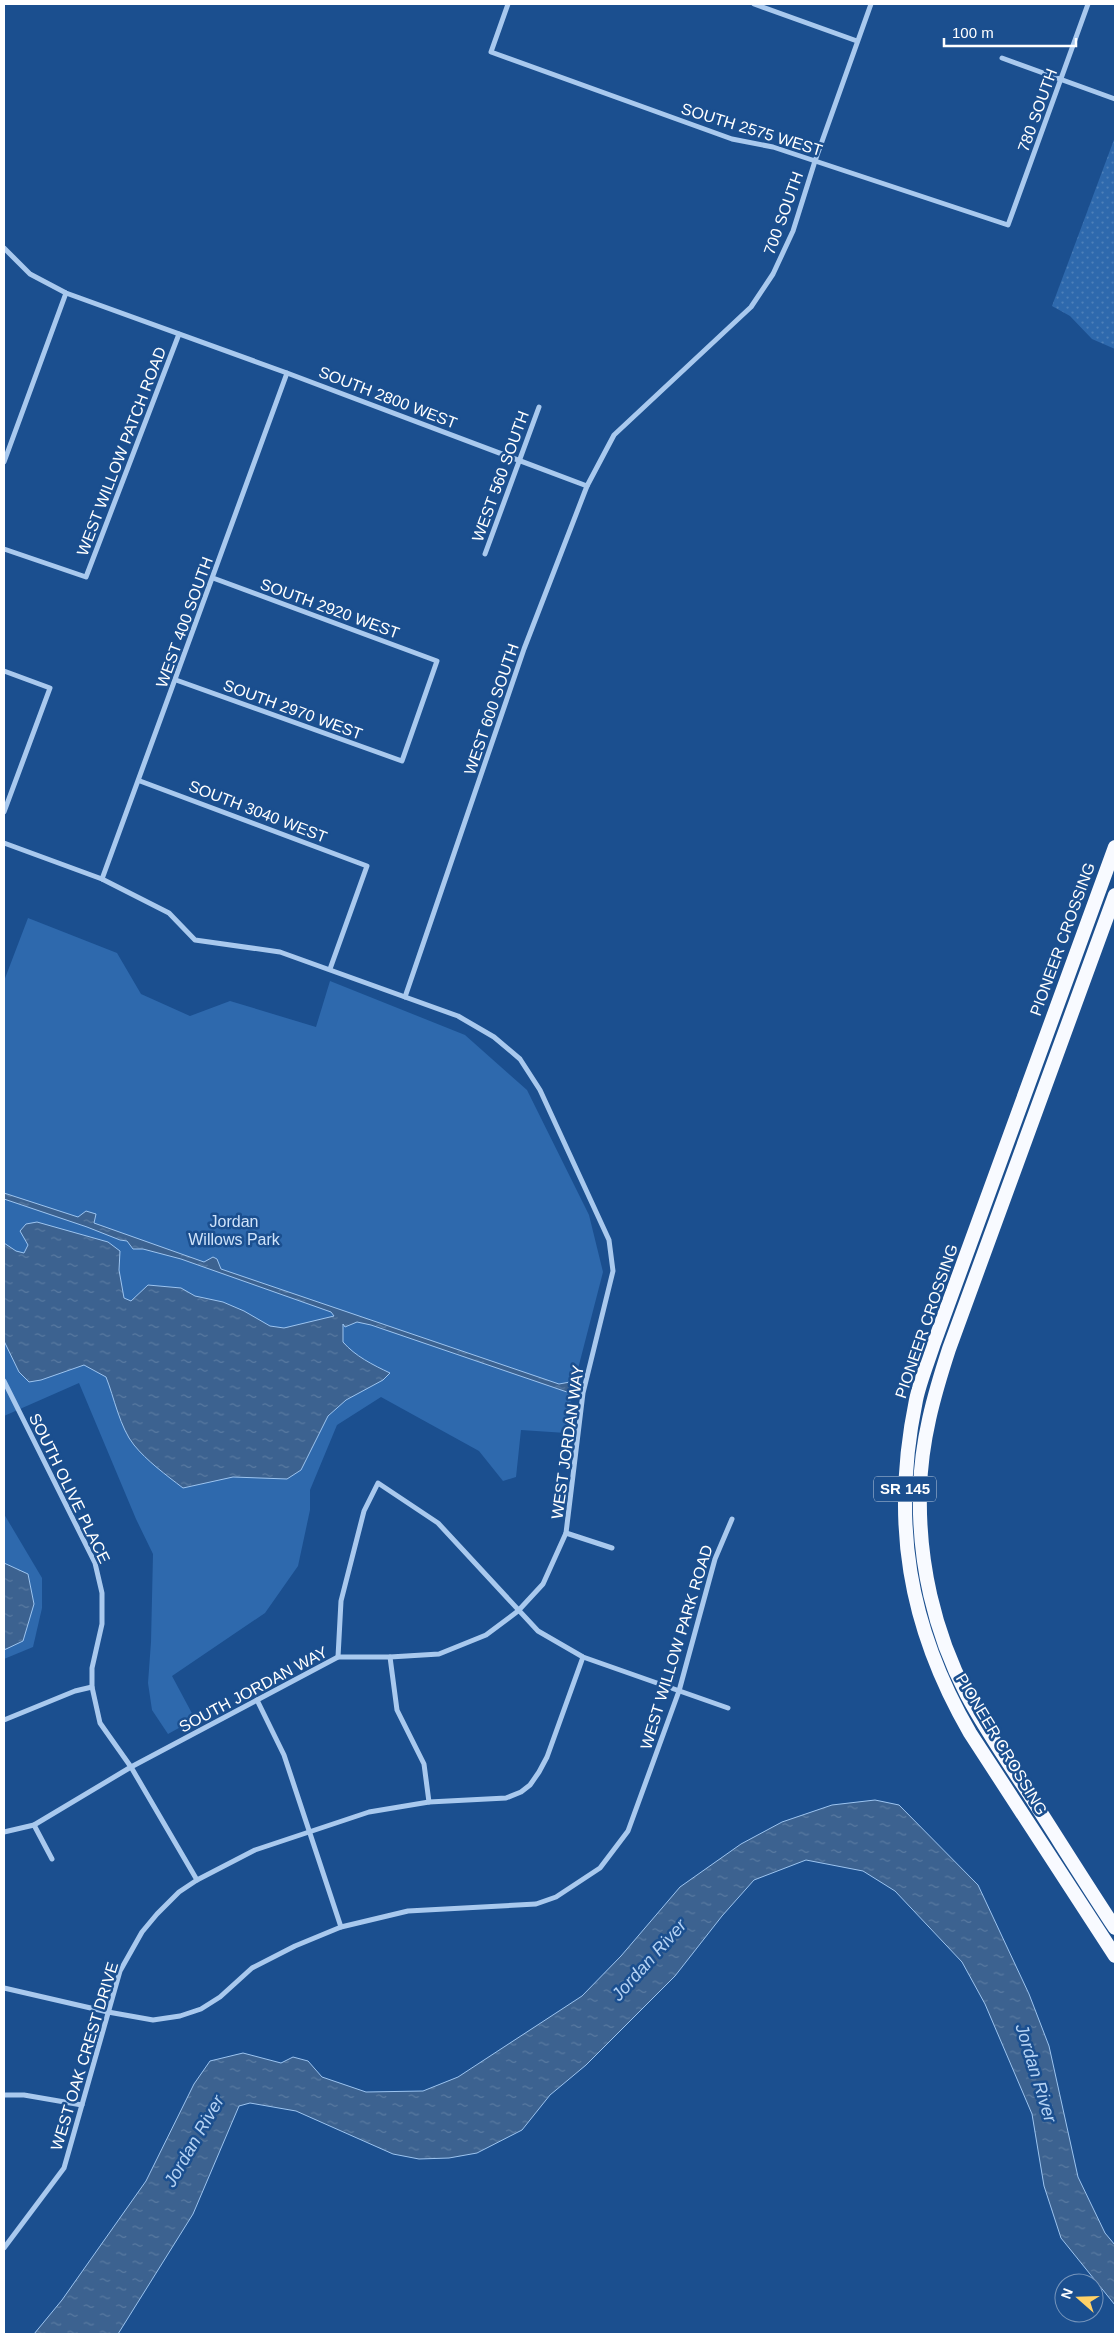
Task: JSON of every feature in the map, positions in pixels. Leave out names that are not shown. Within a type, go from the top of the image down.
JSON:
[{"type":"highway","name":"PIONEER CROSSING","points":[[1115,847],[934,1343],[916,1398],[909,1442],[905,1488],[905,1531],[911,1579],[916,1603],[935,1664],[952,1701],[970,1732],[1115,1956]]},
{"type":"highway","name":"PIONEER CROSSING","points":[[1115,895],[949,1349],[932,1402],[924,1444],[920,1489],[920,1529],[925,1569],[939,1627],[950,1659],[984,1726],[1115,1928]]},
{"type":"street","name":"SOUTH 2575 WEST","points":[[508,4],[491,52],[732,139],[773,147],[1008,225]]},
{"type":"street","points":[[754,4],[857,42]]},
{"type":"street","name":"700 SOUTH","points":[[614,435],[751,307],[773,274],[793,231],[815,161],[871,4]]},
{"type":"street","name":"780 SOUTH","points":[[1008,225],[1088,4]]},
{"type":"street","points":[[1002,58],[1115,99]]},
{"type":"street","name":"SOUTH 2800 WEST","points":[[4,248],[30,274],[66,293],[287,373],[587,486]]},
{"type":"street","points":[[4,462],[66,293]]},
{"type":"street","name":"WEST WILLOW PATCH ROAD","points":[[4,549],[86,578],[179,334]]},
{"type":"street","name":"WEST 400 SOUTH","points":[[102,879],[140,781],[287,373]]},
{"type":"street","name":"WEST 560 SOUTH","points":[[485,554],[539,407]]},
{"type":"street","name":"WEST 600 SOUTH","points":[[405,997],[524,649],[587,486],[614,435]]},
{"type":"street","name":"SOUTH 2920 WEST","points":[[213,578],[437,661],[402,762]]},
{"type":"street","points":[[4,670],[50,688],[4,812]]},
{"type":"street","name":"SOUTH 2970 WEST","points":[[176,680],[402,762]]},
{"type":"street","name":"SOUTH 3040 WEST","points":[[140,781],[367,866],[330,969]]},
{"type":"street","name":"WEST JORDAN WAY","points":[[4,843],[102,879],[170,913],[195,940],[280,952],[330,969],[458,1016],[494,1037],[520,1059],[540,1090],[609,1240],[613,1270],[583,1393],[566,1533],[543,1584]]},
{"type":"street","name":"SOUTH OLIVE PLACE","points":[[4,1381],[95,1563],[102,1593],[102,1624],[92,1668],[92,1687],[100,1722],[131,1767],[197,1880]]},
{"type":"street","points":[[338,1657],[341,1601],[364,1511],[378,1483],[438,1523],[538,1631],[583,1657],[728,1708]]},
{"type":"street","name":"WEST WILLOW PARK ROAD","points":[[4,1988],[108,2012],[153,2020],[180,2016],[201,2009],[220,1997],[252,1968],[295,1946],[341,1928],[408,1911],[536,1904],[556,1897],[600,1868],[628,1831],[679,1691],[715,1559],[732,1519]]},
{"type":"street","points":[[566,1533],[612,1548]]},
{"type":"street","name":"SOUTH JORDAN WAY","points":[[4,1832],[34,1825],[131,1767],[338,1657],[390,1657],[439,1654],[486,1636],[518,1611],[543,1584]]},
{"type":"street","points":[[390,1657],[398,1710],[424,1764],[429,1802]]},
{"type":"street","name":"WEST OAK CREST DRIVE","points":[[4,2248],[64,2168],[120,1971],[142,1932],[178,1892],[255,1850],[369,1812],[429,1802],[506,1798],[521,1792],[540,1772],[583,1657]]},
{"type":"street","points":[[4,1720],[75,1691],[92,1687]]},
{"type":"street","points":[[257,1700],[284,1755],[341,1928]]},
{"type":"street","points":[[34,1825],[52,1859]]},
{"type":"street","points":[[4,2095],[24,2094],[82,2105]]},
{"type":"green space","points":[[1115,137],[1115,349],[1092,339],[1070,316],[1052,306]]},
{"type":"green space","name":"Jordan Willows Park","points":[[28,918],[117,953],[141,994],[190,1016],[230,1001],[316,1027],[330,981],[465,1035],[527,1090],[589,1215],[603,1272],[572,1392],[566,1433],[521,1430],[516,1477],[503,1481],[479,1451],[381,1397],[337,1425],[310,1490],[310,1510],[298,1566],[265,1613],[172,1676],[195,1719],[168,1734],[152,1710],[148,1683],[153,1554],[136,1519],[79,1383],[4,1416],[4,981]]},
{"type":"green space","points":[[4,1514],[42,1578],[42,1608],[33,1647],[4,1659]]},
{"type":"water","points":[[4,1193],[78,1217],[86,1211],[96,1214],[94,1223],[204,1262],[213,1257],[217,1259],[221,1269],[559,1384],[570,1382],[572,1386],[567,1392],[371,1325],[357,1322],[345,1327],[343,1324],[343,1342],[365,1360],[390,1373],[383,1380],[346,1400],[328,1416],[301,1470],[287,1479],[233,1477],[183,1488],[139,1451],[129,1438],[106,1377],[84,1365],[41,1380],[29,1382],[19,1372],[4,1341],[4,1243],[16,1251],[24,1253],[28,1245],[20,1231],[26,1224],[37,1222],[108,1242],[120,1251],[119,1270],[124,1298],[131,1301],[148,1285],[181,1288],[195,1296],[223,1302],[244,1311],[270,1326],[284,1328],[334,1316],[331,1312],[181,1259],[143,1249],[133,1249],[127,1241],[4,1199]]},
{"type":"water","points":[[4,1563],[28,1574],[34,1604],[23,1641],[4,1650]]},
{"type":"water","name":"Jordan River","points":[[875,1800],[899,1805],[978,1885],[1029,1994],[1049,2046],[1078,2177],[1105,2233],[1115,2245],[1115,2305],[1104,2291],[1104,2273],[1089,2273],[1061,2238],[1044,2186],[1032,2114],[985,2004],[962,1962],[895,1891],[863,1871],[806,1860],[754,1880],[722,1916],[675,1976],[586,2065],[550,2095],[522,2130],[477,2153],[449,2158],[419,2159],[393,2154],[296,2111],[250,2103],[239,2106],[193,2214],[118,2334],[34,2334],[62,2300],[146,2181],[194,2084],[210,2061],[243,2053],[281,2063],[293,2057],[308,2061],[322,2077],[366,2092],[423,2091],[458,2077],[582,1996],[621,1956],[680,1887],[741,1844],[782,1822],[832,1805]]}]
